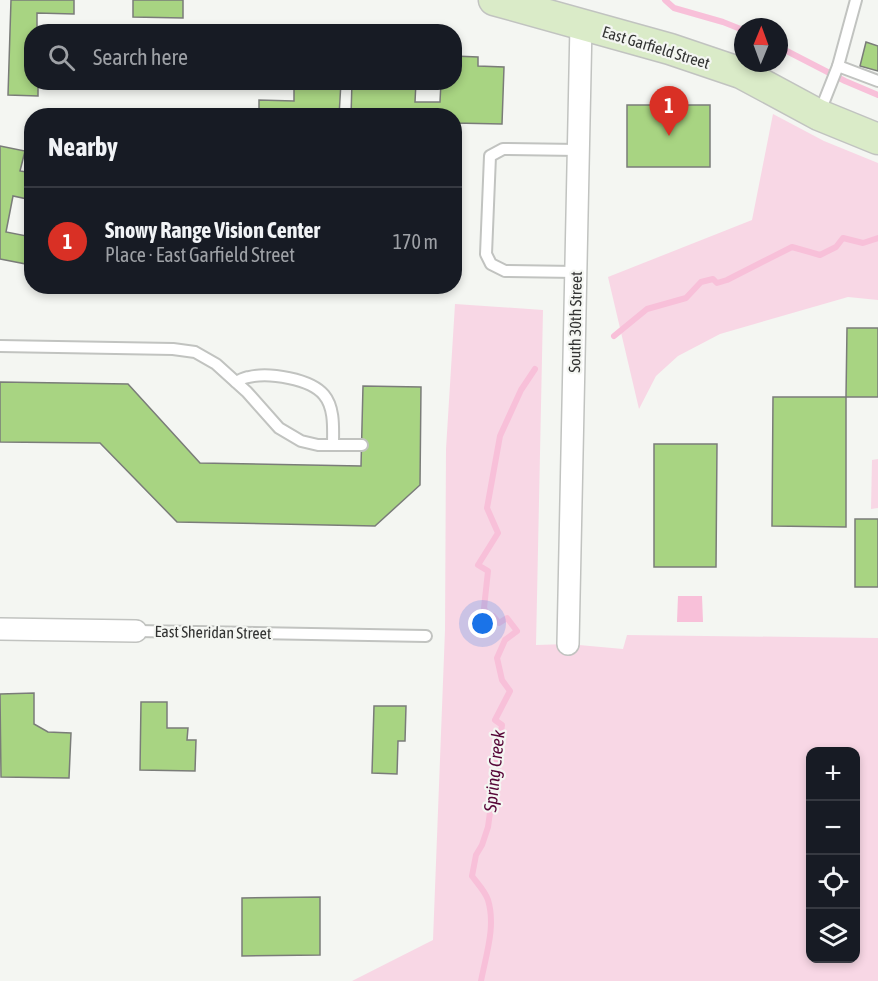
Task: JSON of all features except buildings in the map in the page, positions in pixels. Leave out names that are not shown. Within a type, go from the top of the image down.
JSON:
[{"type":"street","name":"East Garfield Street","points":[[494,0],[581,12],[670,49],[741,73],[819,115],[878,139]]},
{"type":"street","name":"South 30th Street","points":[[568,644],[581,12]]},
{"type":"street","name":"East Sheridan Street","points":[[0,629],[136,631]]},
{"type":"lane","points":[[819,115],[837,66],[856,0]]},
{"type":"lane","points":[[837,66],[878,81]]},
{"type":"lane","points":[[576,272],[505,271],[491,264],[486,254],[490,156],[503,148],[578,150]]},
{"type":"lane","points":[[0,346],[173,349],[195,352],[216,364],[247,392],[279,428],[301,441],[318,445],[362,445]]},
{"type":"lane","points":[[236,382],[249,377],[273,376],[297,380],[312,386],[325,396],[331,411],[333,445]]},
{"type":"lane","name":"East Sheridan Street","points":[[136,631],[426,636]]},
{"type":"shaded area","points":[[773,114],[824,141],[878,163],[878,300],[848,297],[720,334],[678,356],[656,376],[639,409],[608,277],[752,220]]},
{"type":"shaded area","points":[[455,304],[543,310],[536,645],[568,644],[623,649],[627,635],[878,638],[878,981],[352,981],[433,940],[445,630],[446,449]]},
{"type":"shaded area","points":[[878,459],[878,508],[871,509],[872,460]]},
{"type":"shaded area","points":[[678,596],[702,596],[703,622],[677,622]]},
{"type":"waterway","points":[[665,0],[674,8],[734,26]]},
{"type":"waterway","points":[[788,52],[878,95]]},
{"type":"waterway","name":"Spring Creek","points":[[614,336],[647,309],[686,298],[701,282],[713,279],[717,283],[727,280],[792,247],[820,255],[836,247],[843,238],[863,243],[878,238]]},
{"type":"waterway","name":"Spring Creek","points":[[481,981],[491,920],[485,893],[472,876],[476,855],[488,827],[502,725],[495,720],[510,691],[502,680],[497,658],[505,640],[517,631],[507,618],[499,623],[493,616],[489,619],[484,608],[488,571],[478,565],[498,533],[487,508],[500,436],[521,390],[535,369]]},
{"type":"place","name":"Snowy Range Vision Center","points":[[669,136]]}]
